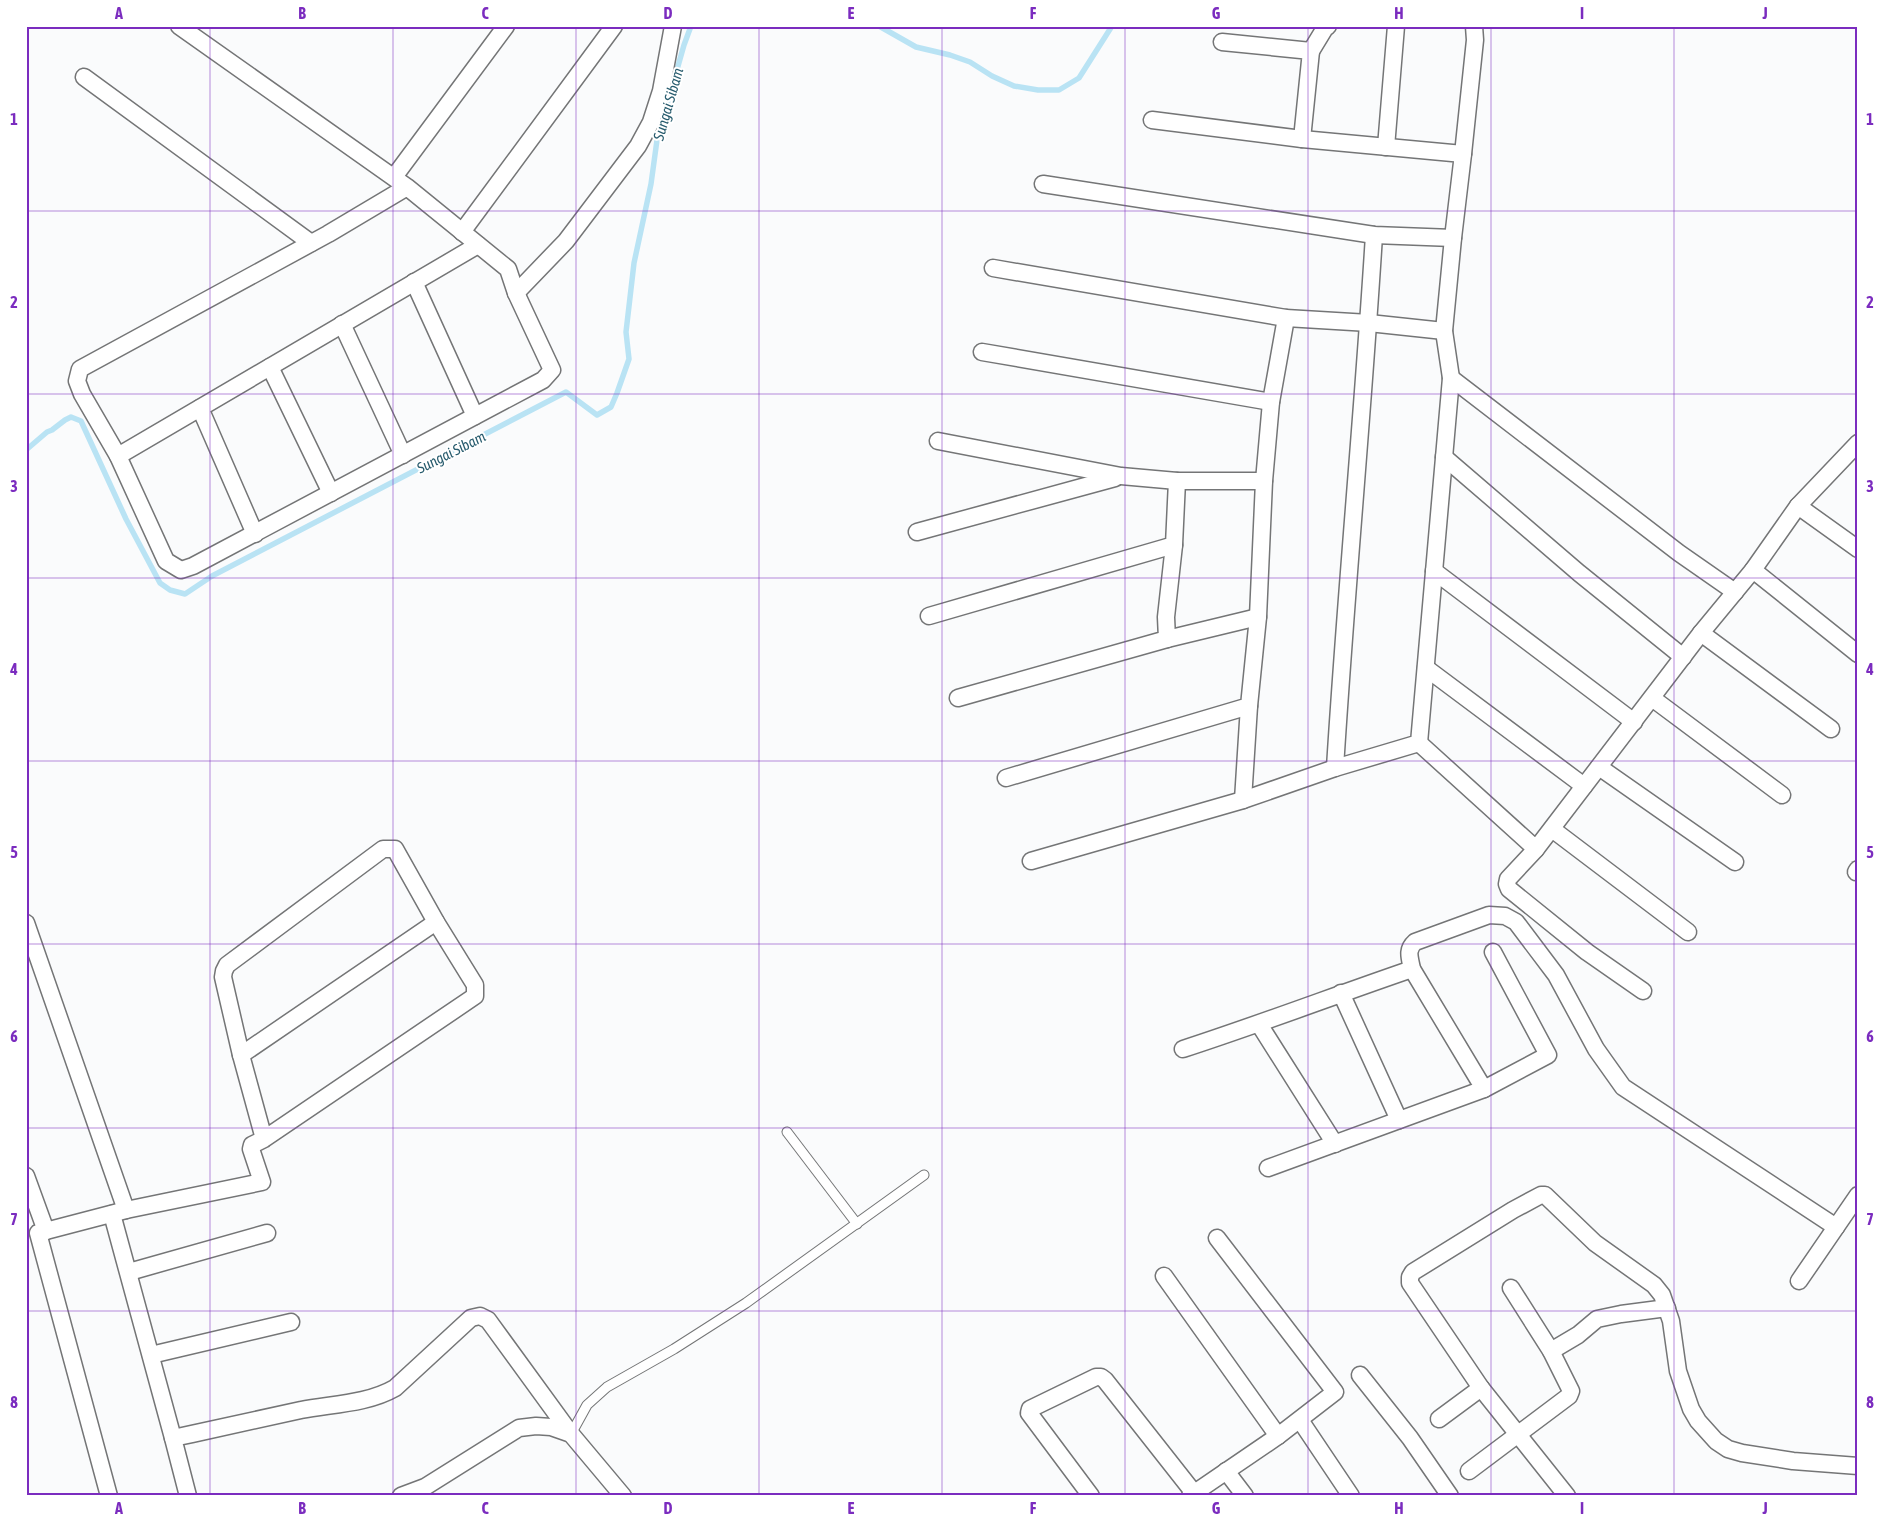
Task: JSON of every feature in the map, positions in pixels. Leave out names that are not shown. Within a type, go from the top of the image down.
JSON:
[{"type":"street","points":[[180,26],[401,182],[508,269],[516,293],[552,370],[543,380],[255,534],[193,566],[181,570],[166,561],[118,456],[82,394],[77,381],[80,369],[311,243],[401,182],[506,26]]},
{"type":"street","points":[[462,232],[614,26]]},
{"type":"street","points":[[516,293],[566,241],[638,146],[651,122],[661,91],[672,26]]},
{"type":"street","points":[[1302,139],[1311,51],[1328,26]]},
{"type":"street","points":[[1386,147],[1396,26]]},
{"type":"street","points":[[1419,743],[1450,378],[1444,331],[1475,40],[1474,26]]},
{"type":"street","points":[[1222,42],[1311,51]]},
{"type":"street","points":[[84,77],[311,243]]},
{"type":"street","points":[[1152,120],[1302,139],[1463,154]]},
{"type":"street","points":[[1043,184],[1374,235],[1453,238]]},
{"type":"street","points":[[1335,768],[1344,622],[1369,323],[1374,235]]},
{"type":"street","points":[[118,456],[478,245]]},
{"type":"street","points":[[993,268],[1286,318],[1369,323],[1444,331]]},
{"type":"street","points":[[414,282],[475,416]]},
{"type":"street","points":[[1243,800],[1249,706],[1258,617],[1264,481],[1272,402],[1286,318]]},
{"type":"street","points":[[342,324],[403,455]]},
{"type":"street","points":[[982,352],[1272,402]]},
{"type":"street","points":[[270,367],[331,493]]},
{"type":"street","points":[[1450,378],[1679,553],[1735,592]]},
{"type":"street","points":[[200,408],[255,534]]},
{"type":"street","points":[[938,442],[1121,476],[1177,481],[1264,481]]},
{"type":"street","points":[[1643,991],[1586,952],[1509,889],[1507,884],[1508,878],[1552,829],[1701,633],[1752,570],[1798,506],[1858,443]]},
{"type":"street","points":[[1444,457],[1579,572],[1683,657]]},
{"type":"street","points":[[917,532],[1121,476]]},
{"type":"street","points":[[1166,639],[1166,617],[1174,545],[1177,481]]},
{"type":"street","points":[[1798,506],[1858,549]]},
{"type":"street","points":[[929,616],[1174,545]]},
{"type":"street","points":[[1752,570],[1858,654]]},
{"type":"street","points":[[1434,571],[1634,722]]},
{"type":"street","points":[[958,698],[1166,639],[1258,617]]},
{"type":"street","points":[[1701,633],[1831,729]]},
{"type":"street","points":[[1426,668],[1584,786]]},
{"type":"street","points":[[1652,698],[1782,795]]},
{"type":"street","points":[[1006,778],[1249,706]]},
{"type":"street","points":[[1031,861],[1243,800],[1335,768],[1419,743]]},
{"type":"street","points":[[1419,743],[1536,849]]},
{"type":"street","points":[[1599,766],[1735,862]]},
{"type":"street","points":[[1552,829],[1688,932]]},
{"type":"street","points":[[37,1233],[119,1212],[262,1182],[252,1146],[264,1139],[475,996],[475,985],[436,922],[395,849],[382,849],[227,965],[224,971],[223,977],[241,1055],[264,1139]]},
{"type":"street","points":[[1484,1090],[1412,969],[1409,953],[1410,947],[1415,942],[1489,915],[1496,915],[1516,922],[1556,975],[1596,1048],[1623,1087],[1836,1227]]},
{"type":"street","points":[[241,1055],[436,922]]},
{"type":"street","points":[[26,923],[119,1212],[129,1272],[188,1496]]},
{"type":"street","points":[[1268,1168],[1484,1090],[1548,1055],[1493,952]]},
{"type":"street","points":[[1183,1048],[1259,1024],[1412,969]]},
{"type":"street","points":[[1341,994],[1399,1120]]},
{"type":"street","points":[[1259,1024],[1334,1144]]},
{"type":"street","points":[[26,1176],[37,1233],[108,1496]]},
{"type":"street","points":[[1799,1281],[1858,1195]]},
{"type":"street","points":[[1566,1496],[1481,1388],[1410,1283],[1410,1277],[1413,1272],[1537,1196],[1545,1196],[1595,1243],[1654,1285],[1662,1296],[1667,1308],[1676,1363],[1691,1409],[1698,1421],[1716,1441],[1728,1449],[1742,1453],[1858,1466]]},
{"type":"street","points":[[129,1272],[267,1233]]},
{"type":"street","points":[[1091,1496],[1029,1413],[1030,1409],[1096,1377],[1101,1377],[1105,1380],[1192,1494],[1278,1436],[1335,1392],[1217,1238]]},
{"type":"street","points":[[1164,1276],[1278,1436]]},
{"type":"street","points":[[1470,1471],[1570,1396],[1571,1391],[1551,1351],[1511,1288]]},
{"type":"street","points":[[1551,1351],[1578,1335],[1597,1319],[1667,1308]]},
{"type":"street","points":[[173,1438],[384,1394],[394,1388],[471,1318],[480,1316],[488,1320],[571,1434],[623,1496]]},
{"type":"street","points":[[151,1356],[291,1322]]},
{"type":"street","points":[[1360,1375],[1410,1438],[1444,1494]]},
{"type":"street","points":[[1439,1419],[1481,1388]]},
{"type":"street","points":[[1300,1420],[1351,1496]]},
{"type":"street","points":[[401,1496],[427,1492],[519,1428],[536,1426],[571,1434]]},
{"type":"street","points":[[1226,1471],[1244,1496]]},
{"type":"lane","points":[[787,1132],[857,1224]]},
{"type":"lane","points":[[571,1434],[587,1405],[607,1387],[716,1324],[924,1175]]},
{"type":"waterway","name":"Sungai Sibam","points":[[26,450],[65,420],[71,417],[81,421],[126,519],[160,583],[170,590],[185,594],[212,576],[566,392],[597,415],[611,407],[629,359],[626,332],[634,263],[651,184],[657,140],[691,26]]},
{"type":"waterway","name":"Sungai Sibam","points":[[879,26],[916,47],[970,62],[992,76],[1014,86],[1038,90],[1059,90],[1079,78],[1112,26]]}]
